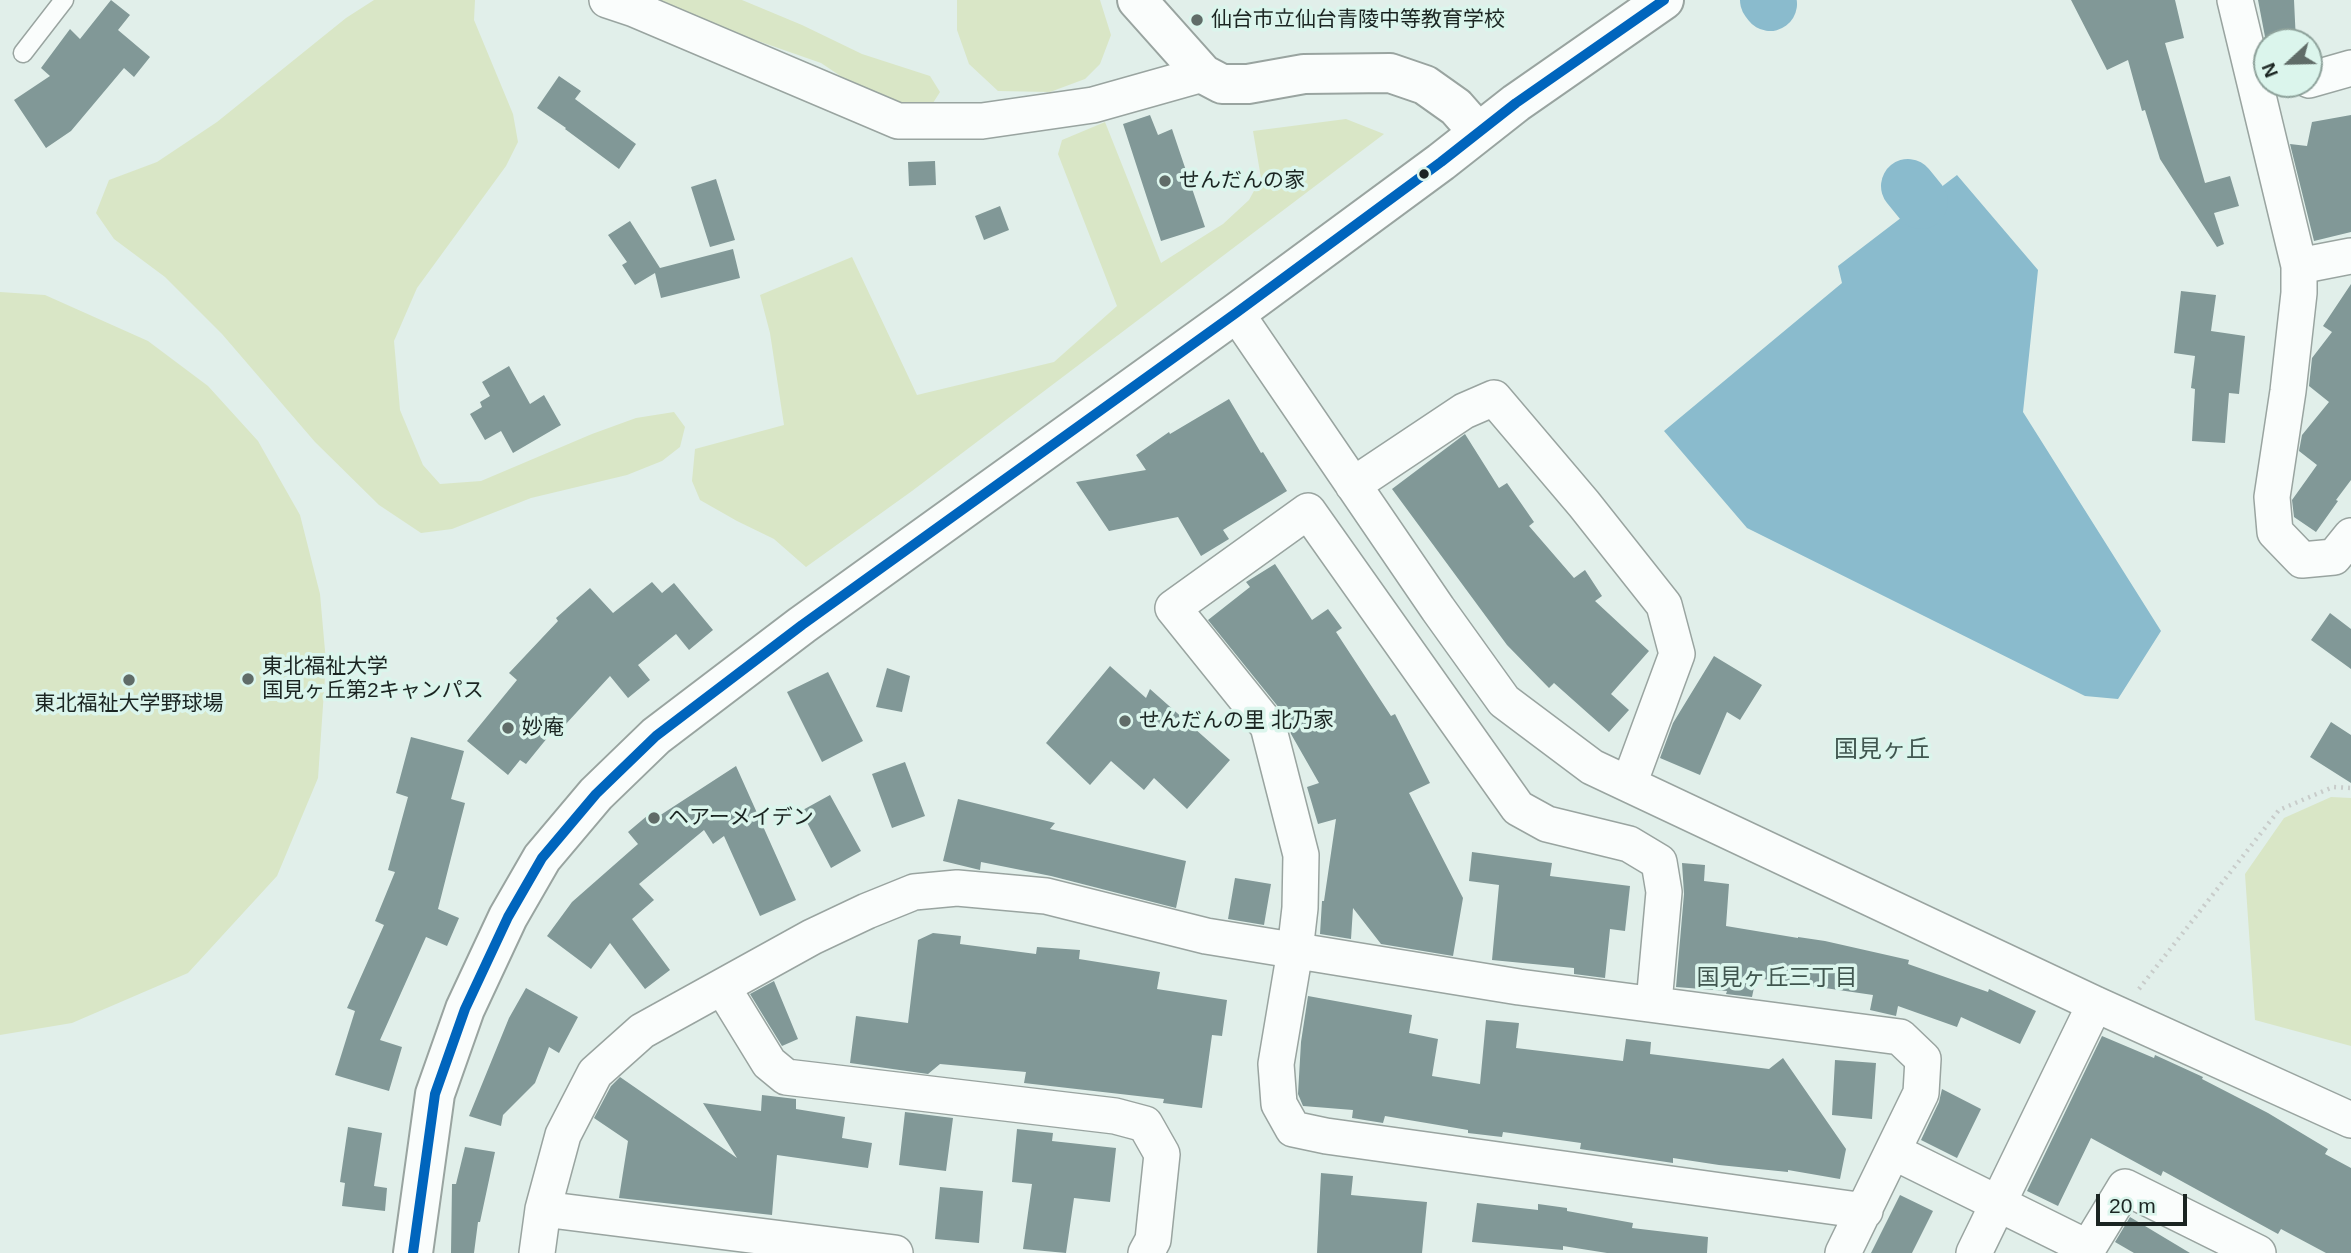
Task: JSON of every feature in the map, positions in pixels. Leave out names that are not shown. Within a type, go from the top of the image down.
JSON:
[{"type":"street","points":[[607,0],[898,121],[982,121],[1093,105],[1203,74]]},
{"type":"street","points":[[1137,0],[1203,74],[1222,84],[1248,84],[1304,74],[1390,73],[1424,85],[1456,107],[1478,132]]},
{"type":"street","points":[[413,1253],[435,1094],[465,1009],[508,917],[542,858],[596,794],[656,736],[792,633],[1236,313],[1478,132],[1664,0]]},
{"type":"street","points":[[2235,0],[2253,80]]},
{"type":"street","points":[[2323,76],[2351,68]]},
{"type":"street","points":[[2257,98],[2299,266],[2299,293],[2288,391],[2272,497],[2274,532],[2302,560],[2334,557],[2351,536]]},
{"type":"street","points":[[2299,266],[2351,256]]},
{"type":"street","points":[[1236,313],[1504,701],[1592,766],[2107,1009],[2351,1120]]},
{"type":"street","points":[[1353,485],[1464,411],[1494,398],[1584,504],[1664,605],[1677,654],[1629,784]]},
{"type":"street","points":[[1654,1003],[1664,892],[1658,862],[1629,844],[1547,824],[1518,808],[1308,511],[1173,608],[1268,726],[1301,855],[1300,908],[1295,951],[1276,1064],[1279,1104],[1293,1129],[1326,1136],[1865,1211]]},
{"type":"street","points":[[537,1253],[543,1209],[562,1135],[595,1073],[642,1031],[812,937],[867,911],[915,892],[957,888],[1046,896],[1206,936],[1519,987],[1900,1037],[1923,1059],[1920,1093],[1894,1152],[1843,1253]]},
{"type":"street","points":[[723,988],[769,1063],[786,1077],[1115,1116],[1145,1124],[1162,1154],[1153,1240],[1146,1253]]},
{"type":"street","points":[[1974,1253],[1998,1203],[2107,1009]]},
{"type":"street","points":[[1894,1152],[2087,1250],[2125,1187],[2258,1253]]},
{"type":"street","points":[[543,1209],[895,1253]]},
{"type":"lane","points":[[23,53],[64,0]]},
{"type":"path","points":[[2107,1009],[2279,810],[2333,787],[2351,788]]},
{"type":"green space","points":[[374,0],[475,0],[474,20],[513,114],[518,142],[506,166],[417,288],[394,341],[400,410],[423,465],[440,484],[481,481],[636,418],[674,412],[685,427],[680,447],[662,461],[627,475],[531,498],[452,529],[421,533],[379,505],[315,442],[222,334],[165,277],[114,239],[96,213],[109,180],[157,162],[217,122],[346,18]]},
{"type":"green space","points":[[641,0],[742,0],[862,54],[930,76],[940,92],[933,103],[910,105],[863,91],[821,63]]},
{"type":"green space","points":[[957,0],[1100,0],[1111,35],[1100,64],[1085,79],[1050,92],[998,91],[969,64],[957,30]]},
{"type":"green space","points":[[1346,119],[1384,134],[912,491],[806,567],[774,539],[700,500],[692,481],[695,449],[784,425],[770,333],[760,295],[852,257],[917,395],[1054,362],[1117,306],[1058,154],[1062,140],[1105,122],[1161,263],[1223,224],[1249,200],[1261,178],[1253,131]]},
{"type":"green space","name":"東北福祉大学野球場","points":[[0,292],[45,295],[148,341],[208,386],[258,441],[300,515],[320,594],[326,662],[318,778],[277,876],[188,973],[72,1023],[0,1035]]},
{"type":"green space","points":[[2331,797],[2351,798],[2351,1046],[2255,1020],[2245,874],[2284,818]]},
{"type":"water","points":[[1957,175],[2038,270],[2023,412],[2161,631],[2118,699],[2085,696],[1747,528],[1664,431],[1842,283],[1838,266]]},
{"type":"building","points":[[111,0],[130,15],[118,30],[150,57],[134,77],[124,68],[71,131],[46,148],[14,100],[50,76],[41,68],[70,29],[80,39]]},
{"type":"building","points":[[2071,0],[2175,0],[2184,38],[2165,43],[2205,183],[2230,176],[2239,206],[2214,213],[2224,244],[2217,247],[2160,159],[2145,110],[2142,111],[2128,60],[2107,70]]},
{"type":"building","points":[[2258,0],[2294,0],[2295,28],[2263,28]]},
{"type":"building","points":[[559,76],[581,91],[575,99],[636,144],[619,169],[537,108]]},
{"type":"building","name":"せんだんの家","points":[[1150,115],[1158,135],[1172,129],[1205,227],[1161,241],[1123,124]]},
{"type":"building","points":[[2351,115],[2351,232],[2314,241],[2290,144],[2307,146],[2312,122]]},
{"type":"building","points":[[935,161],[936,185],[909,186],[908,162]]},
{"type":"building","points":[[716,179],[735,240],[710,247],[691,187]]},
{"type":"building","points":[[1000,206],[1009,230],[984,240],[975,216]]},
{"type":"building","points":[[630,221],[660,268],[733,249],[740,278],[661,298],[655,273],[635,285],[622,265],[627,262],[608,235]]},
{"type":"building","points":[[2351,284],[2351,480],[2316,532],[2294,517],[2292,500],[2317,465],[2299,451],[2302,435],[2329,402],[2309,386],[2312,358],[2332,332],[2323,326]]},
{"type":"building","points":[[2181,291],[2216,295],[2211,331],[2245,336],[2239,394],[2229,393],[2225,443],[2192,441],[2195,389],[2191,388],[2195,356],[2174,353]]},
{"type":"building","points":[[509,366],[530,404],[544,395],[561,425],[513,453],[501,431],[485,440],[470,414],[482,407],[480,402],[490,396],[482,382]]},
{"type":"building","points":[[1229,399],[1287,491],[1223,530],[1229,539],[1201,556],[1178,517],[1109,531],[1076,482],[1146,470],[1136,455],[1169,432],[1170,434]]},
{"type":"building","points":[[1465,434],[1499,488],[1507,483],[1534,522],[1529,526],[1574,578],[1585,570],[1602,596],[1595,601],[1649,651],[1611,694],[1629,710],[1609,732],[1554,683],[1549,688],[1507,645],[1392,489]]},
{"type":"building","points":[[1275,564],[1312,620],[1328,609],[1342,628],[1336,632],[1391,716],[1395,714],[1430,783],[1409,793],[1463,898],[1453,956],[1381,944],[1353,908],[1351,939],[1320,934],[1322,901],[1336,819],[1318,824],[1307,787],[1319,783],[1291,734],[1284,714],[1208,620],[1250,587],[1246,582]]},
{"type":"building","points":[[652,582],[662,593],[674,583],[713,630],[689,650],[676,634],[638,665],[650,680],[628,698],[610,676],[565,725],[561,721],[526,764],[520,760],[508,775],[467,741],[517,680],[509,673],[558,621],[556,618],[590,588],[613,613]]},
{"type":"building","points":[[2330,613],[2351,629],[2351,669],[2311,640]]},
{"type":"building","points":[[1714,656],[1762,685],[1740,720],[1727,712],[1700,775],[1660,758],[1673,723]]},
{"type":"building","name":"せんだんの里 北乃家","points":[[1110,666],[1146,698],[1150,689],[1230,760],[1187,809],[1154,778],[1144,790],[1111,761],[1090,785],[1046,743]]},
{"type":"building","points":[[887,668],[910,676],[902,712],[876,707]]},
{"type":"building","points":[[828,672],[863,741],[822,762],[787,692]]},
{"type":"building","points":[[2331,722],[2351,735],[2351,783],[2310,757]]},
{"type":"building","points":[[411,737],[464,751],[451,799],[465,803],[438,909],[459,918],[447,946],[426,937],[380,1040],[402,1047],[389,1091],[335,1075],[355,1011],[347,1008],[384,925],[375,921],[395,872],[388,870],[408,797],[396,793]]},
{"type":"building","points":[[905,762],[925,816],[892,828],[872,774]]},
{"type":"building","points":[[736,766],[796,900],[760,916],[724,836],[713,844],[704,830],[639,884],[654,900],[632,919],[670,970],[645,989],[610,943],[591,969],[547,936],[572,902],[638,844],[628,832],[654,810],[659,816]]},
{"type":"building","points":[[830,795],[861,851],[831,868],[801,811]]},
{"type":"building","points":[[958,799],[1055,823],[1050,829],[1186,861],[1176,908],[1051,876],[981,862],[980,870],[943,861]]},
{"type":"building","points":[[1472,852],[1552,863],[1550,876],[1630,886],[1625,931],[1610,929],[1605,978],[1574,974],[1574,968],[1492,960],[1499,885],[1469,881]]},
{"type":"building","points":[[1682,863],[1705,865],[1704,881],[1729,884],[1726,926],[1825,941],[1909,960],[1908,964],[1988,992],[1989,989],[2036,1011],[2020,1044],[1961,1017],[1957,1027],[1898,1006],[1896,1016],[1870,1010],[1873,995],[1756,978],[1752,997],[1726,994],[1727,991],[1676,987],[1684,894]]},
{"type":"building","points":[[1235,878],[1271,884],[1264,925],[1228,919]]},
{"type":"building","points":[[933,933],[961,936],[960,944],[1036,954],[1037,947],[1080,950],[1079,959],[1160,972],[1157,989],[1227,1000],[1222,1036],[1212,1035],[1202,1108],[1163,1103],[1164,1099],[1024,1083],[1026,1072],[940,1064],[928,1074],[850,1063],[856,1016],[908,1023],[918,940]]},
{"type":"building","points":[[774,981],[798,1039],[782,1046],[750,994]]},
{"type":"building","points":[[526,988],[578,1017],[559,1053],[549,1047],[535,1083],[503,1115],[501,1126],[469,1116],[509,1018]]},
{"type":"building","points":[[1308,996],[1412,1015],[1409,1033],[1438,1039],[1432,1076],[1480,1084],[1486,1020],[1519,1023],[1516,1048],[1623,1061],[1626,1039],[1651,1042],[1650,1054],[1769,1069],[1783,1058],[1846,1149],[1840,1179],[1788,1170],[1719,1165],[1673,1158],[1673,1163],[1580,1149],[1581,1143],[1503,1132],[1502,1137],[1468,1133],[1468,1130],[1385,1116],[1383,1123],[1352,1118],[1353,1110],[1303,1106],[1298,1094],[1301,1042]]},
{"type":"building","points":[[2102,1036],[2154,1058],[2155,1055],[2203,1077],[2202,1079],[2268,1113],[2328,1149],[2325,1154],[2351,1168],[2351,1253],[2326,1253],[2281,1229],[2278,1234],[2163,1171],[2161,1176],[2091,1138],[2058,1206],[2027,1191]]},
{"type":"building","points":[[1835,1060],[1876,1063],[1872,1119],[1832,1115]]},
{"type":"building","points":[[620,1077],[737,1158],[703,1103],[761,1111],[762,1095],[796,1099],[796,1109],[845,1117],[842,1138],[872,1143],[868,1168],[777,1155],[772,1215],[619,1198],[628,1141],[594,1118],[611,1086]]},
{"type":"building","points":[[1942,1089],[1981,1109],[1957,1158],[1921,1140],[1939,1102]]},
{"type":"building","points":[[905,1112],[953,1118],[946,1171],[899,1165]]},
{"type":"building","points":[[348,1127],[382,1133],[374,1186],[387,1188],[385,1211],[342,1206],[345,1183],[340,1182]]},
{"type":"building","points":[[1017,1129],[1053,1133],[1052,1141],[1116,1148],[1110,1202],[1074,1198],[1066,1253],[1023,1249],[1032,1184],[1012,1182]]},
{"type":"building","points":[[465,1147],[495,1152],[478,1222],[474,1253],[451,1253],[452,1184],[456,1184]]},
{"type":"building","points":[[1321,1173],[1353,1176],[1351,1195],[1427,1202],[1422,1253],[1317,1253]]},
{"type":"building","points":[[940,1187],[983,1191],[979,1243],[935,1239]]},
{"type":"building","points":[[1900,1195],[1933,1211],[1912,1253],[1871,1253]]},
{"type":"building","points":[[1477,1203],[1538,1210],[1538,1204],[1567,1208],[1567,1211],[1633,1223],[1632,1228],[1708,1237],[1707,1253],[1607,1253],[1563,1246],[1563,1250],[1472,1242]]},
{"type":"building","points":[[2130,1217],[2190,1253],[2134,1253],[2115,1242]]},
{"type":"waterway","points":[[1767,0],[1770,4]]},
{"type":"waterway","points":[[1908,186],[1921,202]]},
{"type":"transit line","points":[[413,1253],[435,1094],[465,1009],[508,917],[542,858],[596,794],[656,736],[802,625],[1236,313],[1441,162],[1516,103],[1664,0]]},
{"type":"place","name":"仙台市立仙台青陵中等教育学校","points":[[1197,20]]},
{"type":"place","name":"せんだんの家","points":[[1165,181]]},
{"type":"place","name":"東北福祉大学 国見ヶ丘第2キャンパス","points":[[248,679]]},
{"type":"place","name":"東北福祉大学野球場","points":[[129,680]]},
{"type":"place","name":"せんだんの里 北乃家","points":[[1125,721]]},
{"type":"place","name":"妙庵","points":[[508,728]]},
{"type":"place","name":"ヘアーメイデン","points":[[654,818]]},
{"type":"district","name":"国見ヶ丘","points":[[1882,750]]},
{"type":"district","name":"国見ヶ丘三丁目","points":[[1777,979]]}]
